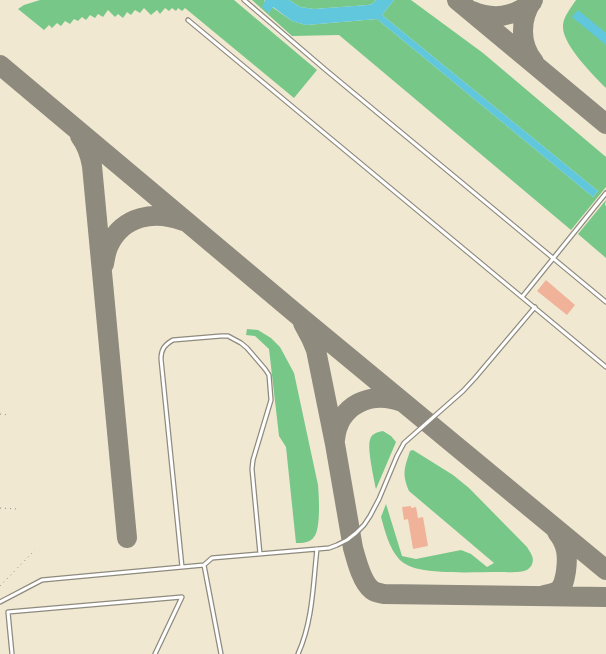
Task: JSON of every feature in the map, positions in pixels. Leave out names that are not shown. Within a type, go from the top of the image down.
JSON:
[{"type":"lane","points":[[244,0],[606,302]]},
{"type":"lane","points":[[188,20],[606,367]]},
{"type":"lane","points":[[522,297],[606,193]]},
{"type":"lane","points":[[0,602],[42,580],[204,565],[212,558],[317,549],[337,545],[347,540],[356,533],[370,516],[404,443],[463,391],[535,307]]},
{"type":"lane","points":[[182,567],[161,359],[164,347],[173,340],[221,336],[234,338],[247,348],[269,376],[270,409],[253,460],[252,469],[260,554]]},
{"type":"lane","points":[[298,654],[310,619],[317,549]]},
{"type":"lane","points":[[204,565],[221,654]]},
{"type":"lane","points":[[12,654],[8,612],[182,597],[155,654]]},
{"type":"path","points":[[0,414],[9,414]]},
{"type":"path","points":[[0,508],[17,509]]},
{"type":"path","points":[[0,586],[36,550]]},
{"type":"green space","points":[[40,0],[234,0],[317,70],[294,98],[185,8],[182,11],[178,8],[176,11],[172,8],[169,11],[165,8],[160,14],[157,10],[151,15],[144,8],[140,13],[135,10],[131,15],[127,12],[123,18],[118,14],[115,17],[108,10],[103,17],[98,14],[95,18],[90,15],[86,20],[82,17],[78,21],[74,19],[70,24],[65,21],[61,26],[57,23],[52,28],[49,25],[44,30],[18,9]]},
{"type":"green space","points":[[252,0],[264,0],[269,13],[272,7],[292,21],[306,25],[377,19],[593,197],[598,191],[382,15],[394,0],[411,0],[483,53],[606,157],[606,187],[571,230],[339,35],[292,36]]},
{"type":"green space","points":[[289,0],[376,0],[368,5],[314,9],[300,7]]},
{"type":"green space","points":[[576,0],[606,0],[606,88],[580,60],[568,43],[565,35],[563,24],[567,13]]},
{"type":"green space","points":[[606,200],[605,205],[606,258],[578,234]]},
{"type":"green space","points":[[247,329],[258,330],[271,338],[280,347],[294,373],[318,485],[318,527],[314,537],[306,542],[296,543],[286,447],[279,436],[269,349],[255,336],[246,335]]},
{"type":"green space","points":[[383,431],[396,442],[376,489],[369,444],[373,435]]},
{"type":"green space","points":[[413,450],[453,475],[469,488],[527,547],[533,560],[532,565],[527,570],[518,572],[428,571],[408,566],[401,561],[390,545],[381,517],[386,504],[402,556],[416,559],[461,550],[471,554],[487,567],[494,563],[409,491],[405,480],[405,471],[410,451]]},
{"type":"water","points":[[264,0],[289,0],[300,7],[314,9],[368,5],[376,0],[394,0],[382,15],[598,191],[593,197],[377,19],[306,25],[292,21],[273,7],[269,13],[262,7]]},
{"type":"water","points":[[578,10],[606,33],[606,45],[572,17]]},
{"type":"building","points":[[546,280],[575,305],[567,315],[537,291]]},
{"type":"building","points":[[411,506],[411,508],[416,507],[418,518],[423,517],[428,546],[413,549],[408,519],[404,520],[402,507]]},
{"type":"taxiway","points":[[457,0],[606,124]]},
{"type":"taxiway","points":[[533,0],[526,15],[523,31],[526,47],[534,62]]},
{"type":"taxiway","points":[[472,11],[488,16],[511,14],[532,2]]},
{"type":"taxiway","points":[[0,65],[294,312],[606,570]]},
{"type":"taxiway","points":[[80,136],[88,150],[92,166],[127,538]]},
{"type":"taxiway","points":[[104,264],[108,247],[115,235],[122,227],[131,222],[151,216],[161,216],[183,221]]},
{"type":"taxiway","points":[[303,323],[316,350],[353,548],[362,577],[368,587],[384,594],[606,597]]},
{"type":"taxiway","points":[[335,440],[337,428],[342,418],[349,409],[358,403],[379,398],[402,402]]},
{"type":"taxiway","points":[[544,595],[559,590],[565,576],[566,550],[557,532]]}]
